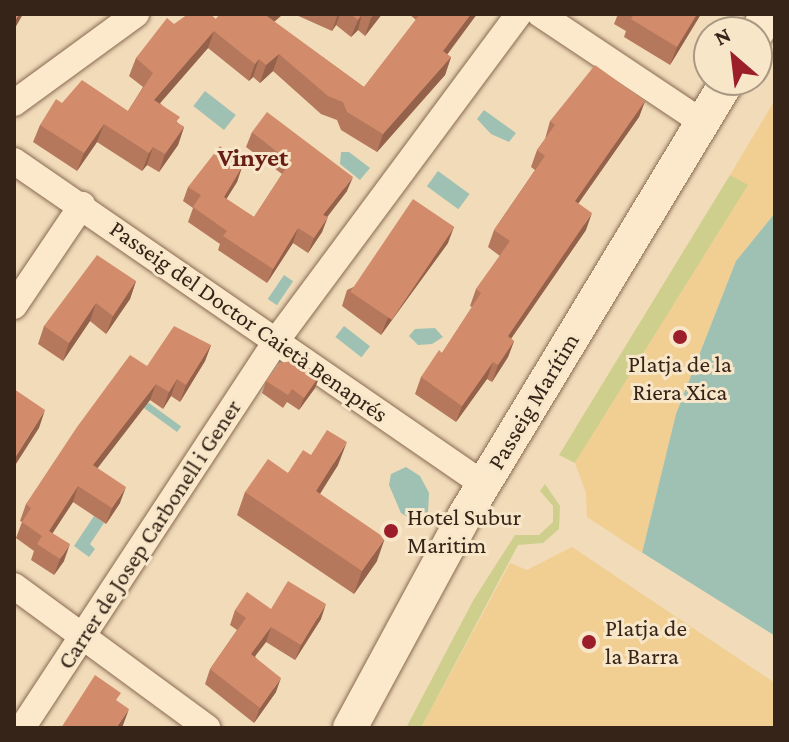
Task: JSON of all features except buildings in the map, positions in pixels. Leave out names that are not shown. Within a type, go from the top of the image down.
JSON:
[{"type":"street","name":"Carrer de Josep Carbonell i Gener","points":[[22,728],[276,341],[519,14]]},
{"type":"street","points":[[540,14],[702,122]]},
{"type":"street","points":[[14,103],[130,15]]},
{"type":"street","name":"Passeig Marítim","points":[[350,728],[483,484],[718,96]]},
{"type":"street","name":"Passeig del Doctor Caietà Benaprés","points":[[14,161],[483,484]]},
{"type":"street","points":[[14,306],[82,205]]},
{"type":"street","points":[[14,586],[80,639],[207,728]]},
{"type":"green space","points":[[730,175],[749,184],[575,463],[559,455]]},
{"type":"green space","points":[[545,484],[560,506],[559,529],[543,543],[518,545],[421,728],[406,728],[474,599],[515,535],[539,535],[553,522],[553,506],[540,491]]},
{"type":"sand","name":"Platja de la Riera Xica","points":[[775,100],[775,213],[736,261],[676,414],[642,553],[587,517],[586,493],[575,463],[748,185],[730,175]]},
{"type":"sand","name":"Platja de la Barra","points":[[572,547],[775,683],[775,728],[421,728],[510,563],[527,570]]},
{"type":"shaded area","points":[[205,91],[236,115],[224,130],[193,106]]},
{"type":"shaded area","points":[[484,110],[516,133],[509,142],[491,134],[477,119]]},
{"type":"shaded area","points":[[341,152],[349,152],[370,168],[360,180],[340,164]]},
{"type":"shaded area","points":[[438,171],[470,194],[458,209],[427,186]]},
{"type":"shaded area","points":[[775,213],[775,636],[642,553],[676,414],[736,261]]},
{"type":"shaded area","points":[[284,275],[293,281],[277,305],[268,299]]},
{"type":"shaded area","points":[[344,326],[370,346],[361,357],[335,337]]},
{"type":"shaded area","points":[[435,328],[443,337],[432,344],[418,345],[409,336],[415,329]]},
{"type":"shaded area","points":[[127,387],[181,426],[177,432],[123,393]]},
{"type":"shaded area","points":[[406,467],[420,476],[429,493],[428,513],[416,522],[401,513],[389,485],[391,474]]},
{"type":"shaded area","points":[[94,516],[104,523],[90,544],[95,549],[89,557],[74,546]]},
{"type":"pier","points":[[638,550],[775,636],[775,640],[670,578]]},
{"type":"place","name":"Platja de la Riera Xica","points":[[680,337]]},
{"type":"place","name":"Hotel Subur Maritim","points":[[391,531]]},
{"type":"place","name":"Platja de la Barra","points":[[589,642]]},
{"type":"district","name":"Vinyet","points":[[253,158]]}]
